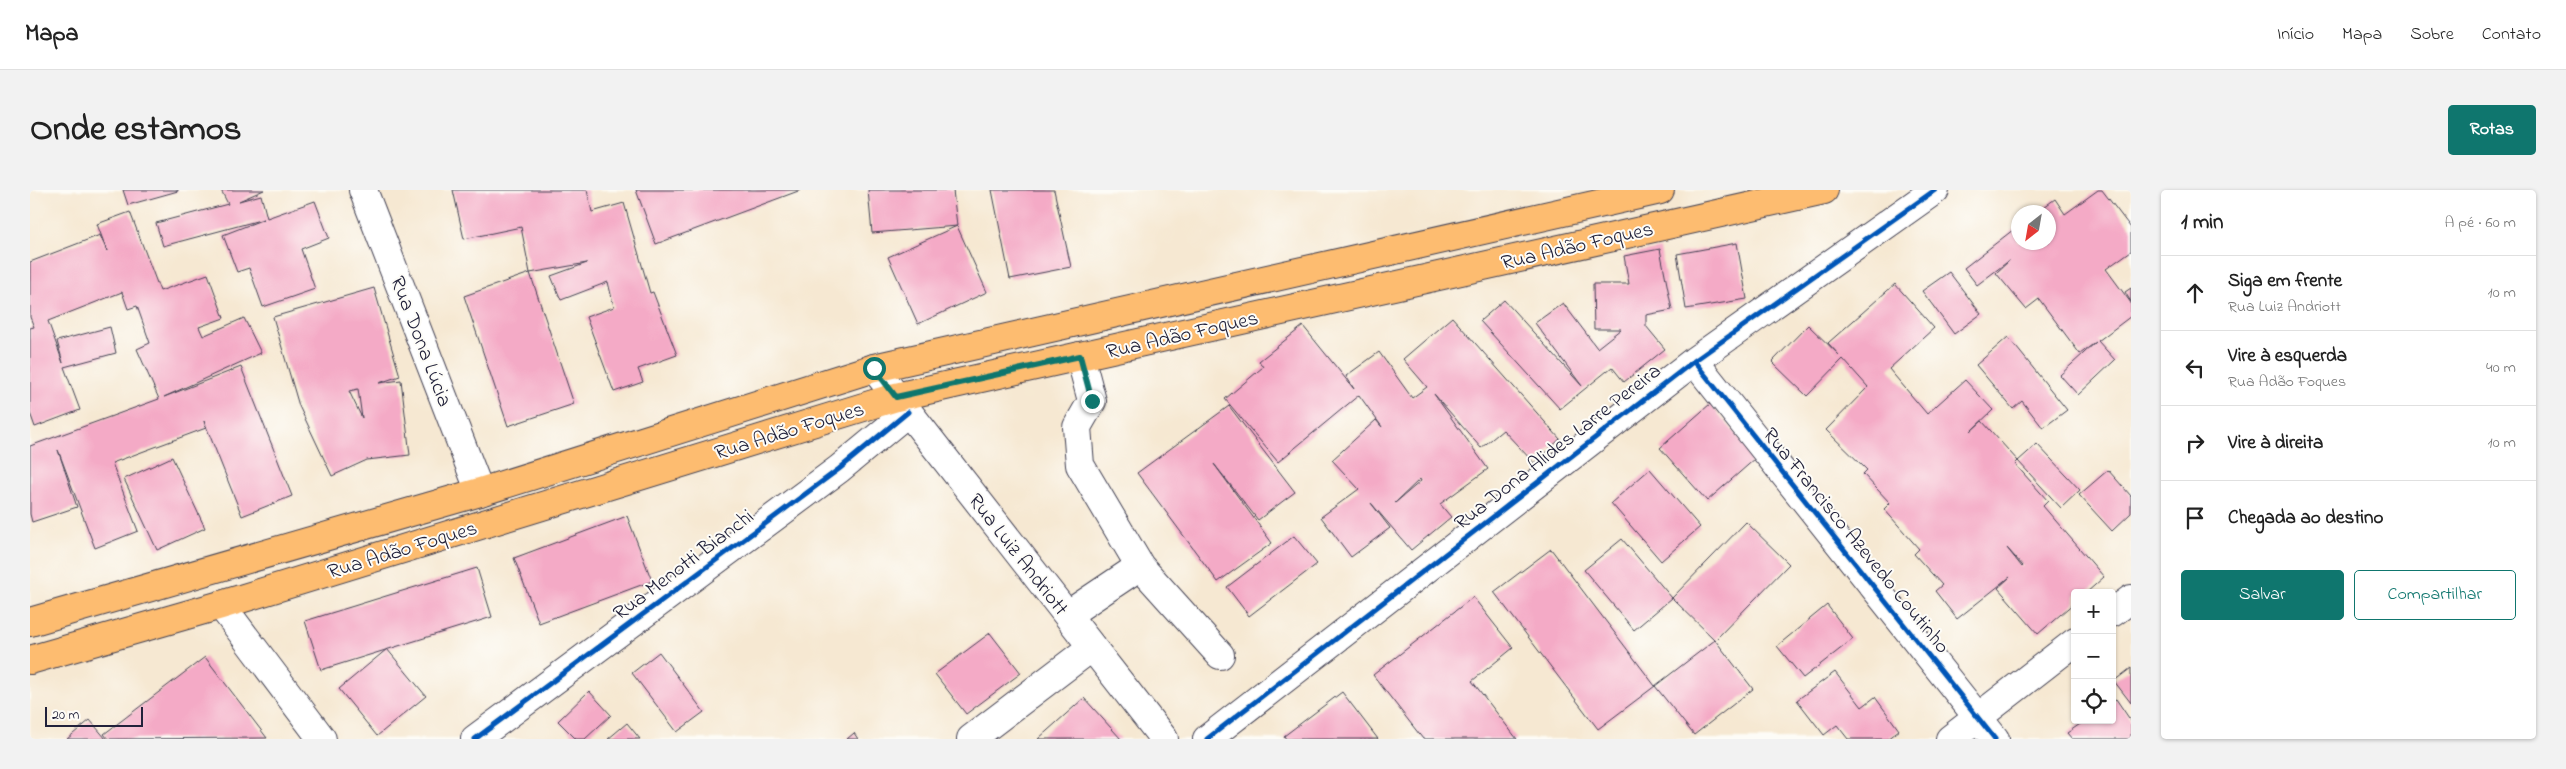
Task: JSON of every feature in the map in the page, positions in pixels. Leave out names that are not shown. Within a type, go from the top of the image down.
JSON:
[{"type":"main road","name":"Rua Adão Foques","points":[[30,622],[480,492],[874,368],[1660,190]]},
{"type":"main road","name":"Rua Adão Foques","points":[[30,660],[902,405],[1080,356],[1824,190]]},
{"type":"street","name":"Rua Dona Lúcia","points":[[363,190],[480,492]]},
{"type":"street","name":"Rua Dona Alides Larre Pereira","points":[[1207,739],[1694,361],[1935,190]]},
{"type":"street","points":[[1080,356],[1092,401],[1077,427],[1080,465],[1140,566],[1220,656]]},
{"type":"street","name":"Rua Francisco Azevedo Coutinho","points":[[1694,361],[1994,739]]},
{"type":"street","name":"Rua Luiz Andriott","points":[[874,368],[1164,739]]},
{"type":"street","name":"Rua Menotti Bianchi","points":[[475,739],[839,469],[902,405]]},
{"type":"street","points":[[1067,615],[1140,566]]},
{"type":"street","points":[[2116,610],[2131,599]]},
{"type":"street","points":[[221,605],[322,739]]},
{"type":"street","points":[[1950,739],[2071,645]]},
{"type":"street","points":[[971,739],[1092,647]]},
{"type":"building","points":[[123,190],[178,190],[178,191],[128,205]]},
{"type":"building","points":[[221,190],[264,190],[239,201],[261,195],[267,218],[315,201],[329,238],[301,249],[315,289],[263,307],[249,268],[237,272],[223,235],[264,219],[163,246],[156,223],[228,204]]},
{"type":"building","points":[[453,190],[587,190],[592,212],[624,203],[650,293],[653,292],[677,355],[638,369],[643,382],[614,392],[586,317],[614,307],[608,282],[561,300],[551,276],[587,263],[530,273],[521,227],[464,239]]},
{"type":"building","points":[[636,190],[801,190],[656,244]]},
{"type":"building","points":[[868,190],[953,190],[957,226],[872,233]]},
{"type":"building","points":[[992,190],[1054,190],[1071,267],[1010,279]]},
{"type":"building","points":[[2098,190],[2102,190],[2131,228],[2131,251],[2106,269],[2131,303],[2131,316],[2098,341],[2115,360],[2078,395],[2060,375],[2096,342],[2080,354],[2039,299],[2026,309],[1996,273],[2010,260],[1977,285],[1964,268],[2011,231],[2011,250],[2056,250],[2056,205],[2047,205],[2055,199],[2065,214]]},
{"type":"building","points":[[130,212],[160,291],[208,274],[224,318],[199,327],[203,336],[244,318],[261,353],[164,397],[241,367],[292,496],[242,516],[204,421],[206,428],[112,463],[138,531],[95,548],[58,450],[77,507],[32,522],[30,514],[30,446],[159,399],[137,349],[150,343],[137,306],[128,309],[122,292],[48,321],[63,363],[57,341],[110,327],[116,353],[64,367],[80,410],[35,427],[30,413],[30,328],[34,327],[30,317],[30,262],[100,235],[107,251],[97,224]]},
{"type":"building","points":[[957,226],[987,292],[918,324],[888,257]]},
{"type":"building","points":[[1737,243],[1747,299],[1686,309],[1677,254]]},
{"type":"building","points":[[1660,249],[1672,310],[1646,315],[1646,326],[1665,349],[1624,382],[1612,367],[1560,409],[1480,321],[1504,300],[1582,386],[1535,323],[1563,303],[1597,348],[1621,329],[1594,329],[1593,284],[1629,284],[1624,256]]},
{"type":"building","points":[[1949,272],[1981,314],[1954,334],[1922,291]]},
{"type":"building","points":[[530,273],[574,404],[508,426],[464,296]]},
{"type":"building","points":[[1895,284],[1934,328],[1889,369],[1927,414],[1965,380],[1993,410],[1971,431],[1982,421],[2018,461],[2015,464],[2048,501],[2043,506],[2104,577],[2090,589],[2071,589],[2071,605],[2038,634],[1998,588],[2010,577],[1957,619],[1935,591],[1942,585],[1914,554],[1919,549],[1884,509],[1890,503],[1863,474],[1867,470],[1826,430],[1868,387],[1843,359],[1807,396],[1772,362],[1808,325],[1839,355],[1828,343]],"holes":[[[2007,548],[2023,566],[2022,567]]]},
{"type":"building","points":[[374,288],[400,376],[379,383],[401,380],[410,455],[367,460],[332,476],[299,406],[273,317]],"holes":[[[358,389],[362,418],[349,391]]]},
{"type":"building","points":[[2131,288],[2131,302],[2125,292]]},
{"type":"building","points":[[1452,317],[1560,439],[1534,463],[1503,430],[1481,448],[1434,394],[1488,469],[1440,504],[1451,517],[1411,550],[1371,503],[1390,528],[1351,557],[1321,517],[1359,489],[1332,460],[1376,420],[1382,427],[1359,395],[1278,462],[1225,399],[1263,367],[1259,361],[1303,326],[1354,389],[1346,376],[1379,352],[1412,398],[1427,387],[1403,359]],"holes":[[[1420,479],[1421,481],[1395,503]]]},
{"type":"building","points":[[2008,337],[2067,410],[2043,428],[2022,401],[2013,409],[1976,365]]},
{"type":"building","points":[[1710,404],[1756,458],[1707,501],[1660,448]]},
{"type":"building","points":[[1229,406],[1295,492],[1258,520],[1214,464],[1272,543],[1218,582],[1137,473]]},
{"type":"building","points":[[2037,444],[2080,490],[2061,508],[2018,461]]},
{"type":"building","points":[[172,457],[205,528],[157,550],[124,479]]},
{"type":"building","points":[[1650,469],[1700,527],[1661,561],[1611,503]]},
{"type":"building","points":[[2108,470],[2131,496],[2131,513],[2112,531],[2079,495]]},
{"type":"building","points":[[627,516],[652,581],[539,623],[514,558]]},
{"type":"building","points":[[1746,522],[1789,564],[1715,640],[1672,598]]},
{"type":"building","points":[[1294,536],[1317,564],[1249,616],[1227,587]]},
{"type":"building","points":[[1622,539],[1672,598],[1634,630],[1584,570]]},
{"type":"building","points":[[1551,549],[1655,686],[1598,729],[1494,592]]},
{"type":"building","points":[[477,568],[492,617],[321,670],[305,621]]},
{"type":"building","points":[[1473,597],[1513,648],[1472,681],[1517,739],[1423,739],[1373,675]]},
{"type":"building","points":[[1827,605],[1853,639],[1803,678],[1777,646]]},
{"type":"building","points":[[990,633],[1021,673],[966,714],[935,674]]},
{"type":"building","points":[[1715,640],[1753,689],[1694,735],[1655,686]]},
{"type":"building","points":[[387,649],[426,696],[377,736],[339,689]]},
{"type":"building","points":[[659,652],[704,712],[677,732],[632,673]]},
{"type":"building","points":[[205,657],[267,738],[108,739],[104,734]]},
{"type":"building","points":[[2131,668],[2131,703],[2116,684],[2116,679]]},
{"type":"building","points":[[1835,672],[1862,707],[1875,697],[1899,730],[1887,739],[1848,739],[1837,725],[1824,735],[1797,700]]},
{"type":"building","points":[[589,691],[611,715],[585,739],[576,739],[558,721]]},
{"type":"building","points":[[1342,692],[1378,739],[1286,739],[1284,736]]},
{"type":"building","points":[[1084,698],[1121,739],[1038,739]]},
{"type":"building","points":[[2116,699],[2131,721],[2131,739],[2072,739],[2067,733],[2080,724],[2116,724]]},
{"type":"building","points":[[90,720],[106,739],[67,739]]},
{"type":"building","points":[[627,723],[640,739],[608,739]]},
{"type":"building","points":[[854,733],[858,739],[847,739]]},
{"type":"cycle path","points":[[1207,739],[1694,361],[1935,190]]},
{"type":"cycle path","points":[[1694,361],[1995,739]]},
{"type":"cycle path","points":[[475,739],[839,469],[908,412]]},
{"type":"route","points":[[874,368],[896,397],[1080,356],[1092,401]]}]
